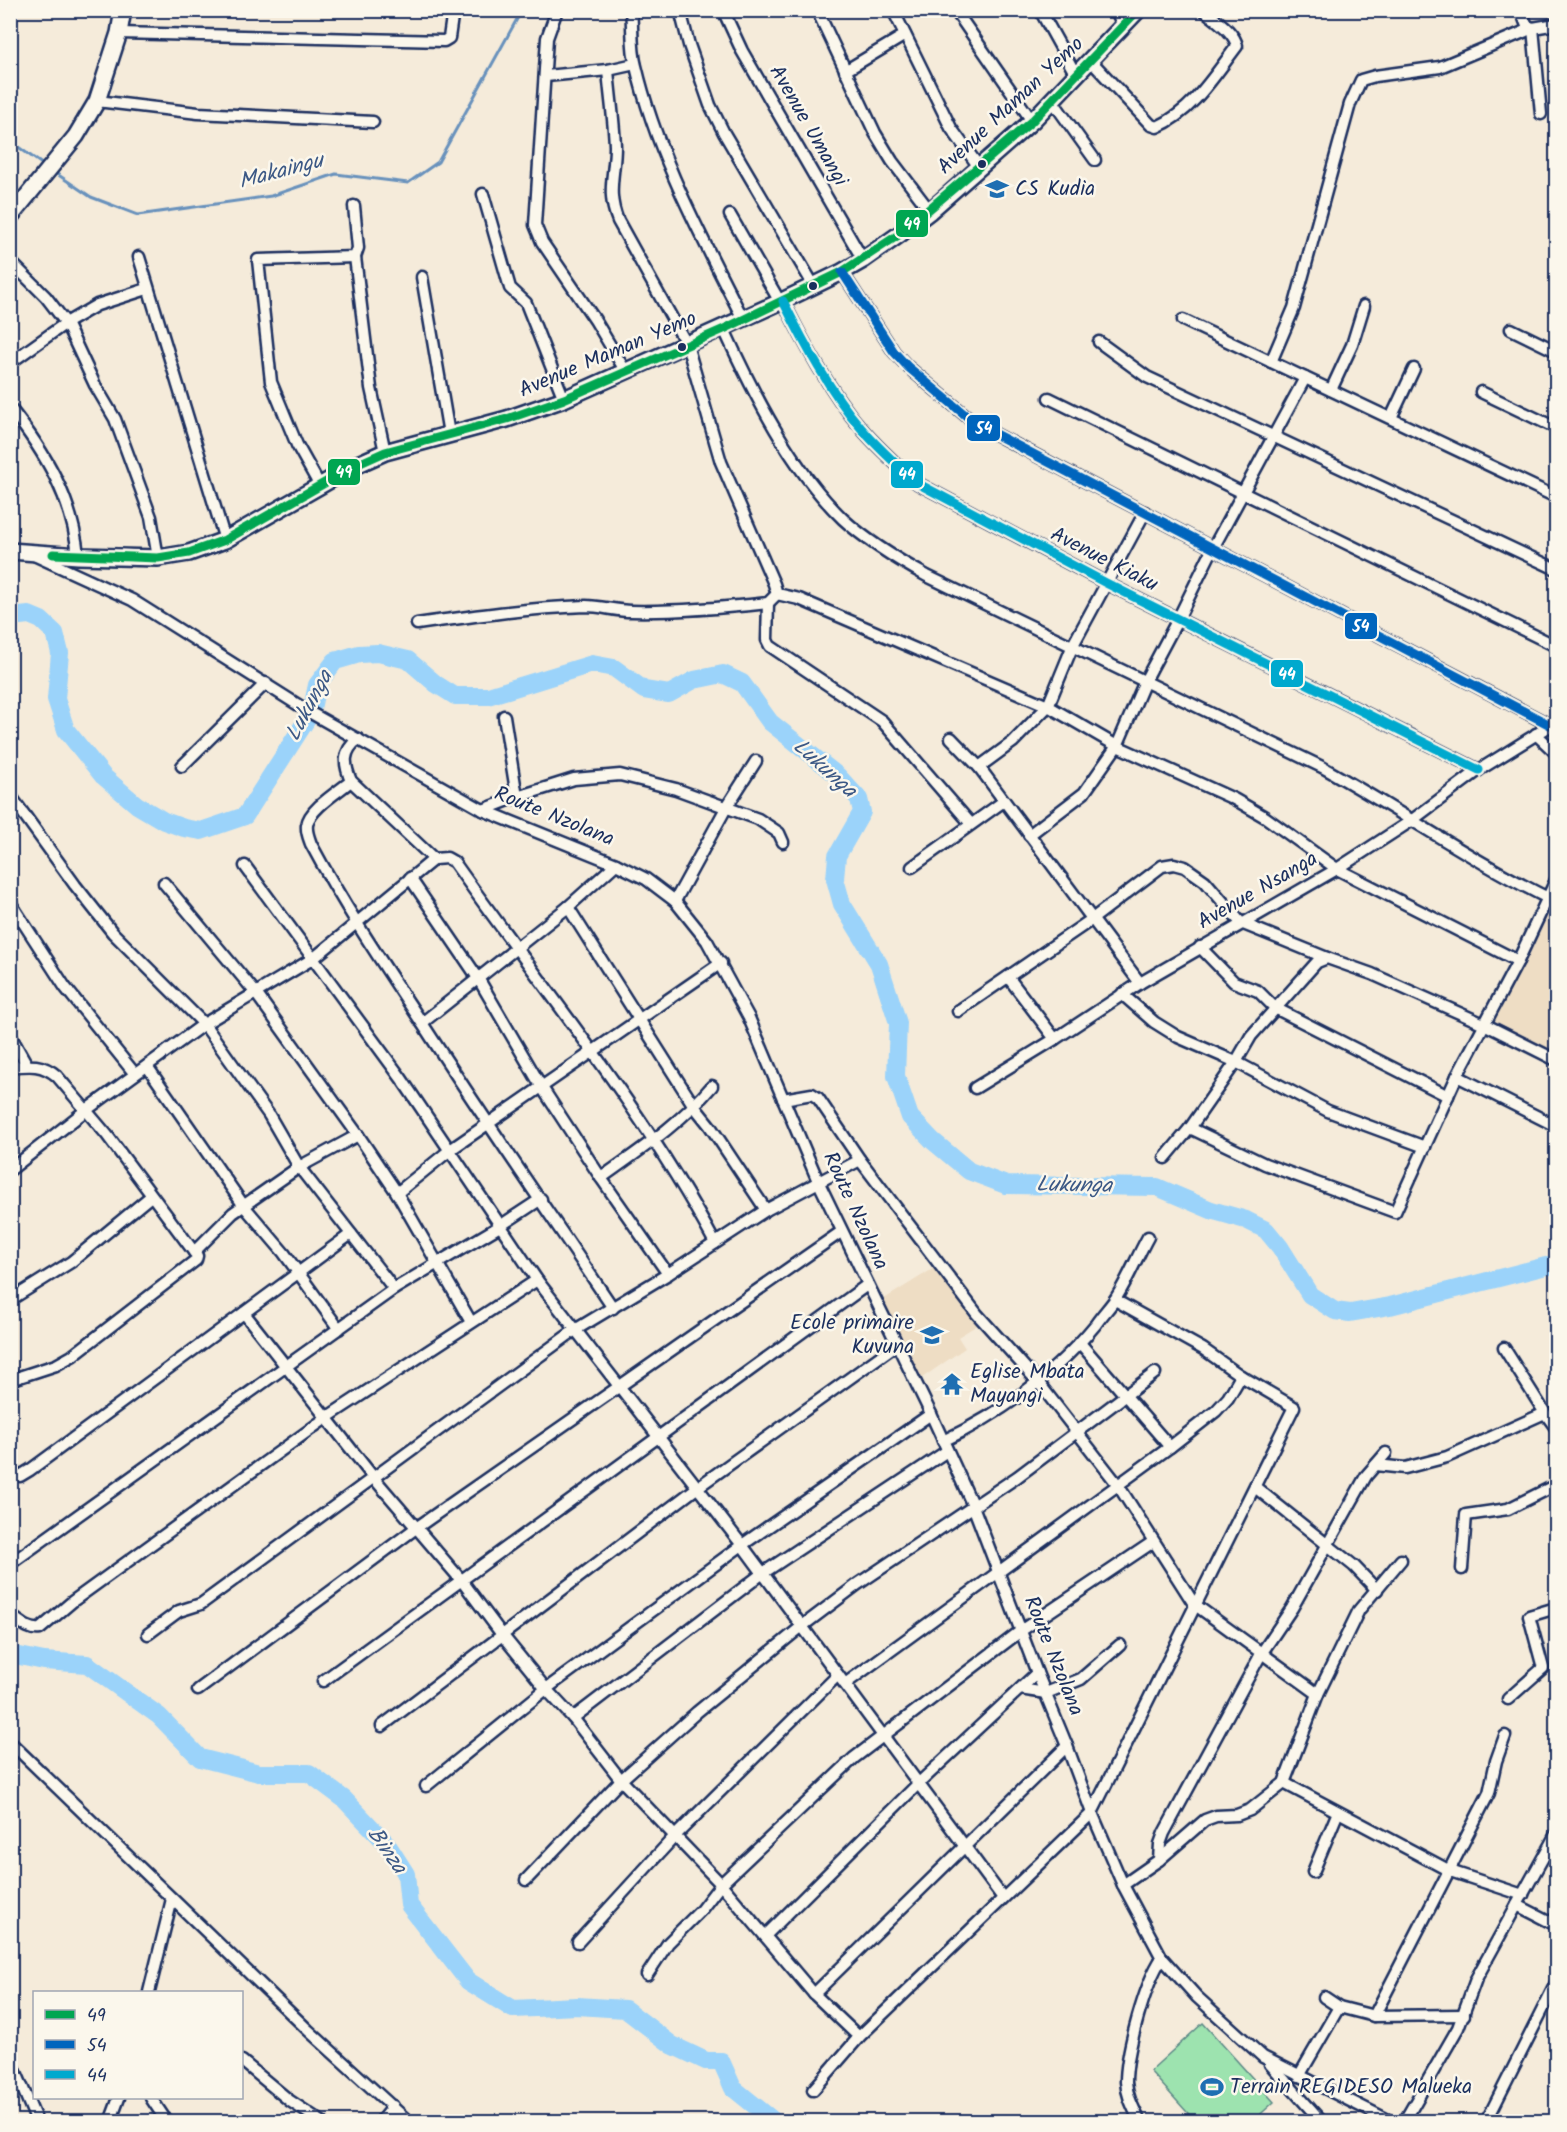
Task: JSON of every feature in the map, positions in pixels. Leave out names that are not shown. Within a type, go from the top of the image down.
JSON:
[{"type":"street","points":[[10,217],[76,136],[97,101],[119,33],[123,10]]},
{"type":"street","points":[[119,33],[444,41],[449,38],[453,10]]},
{"type":"street","points":[[557,10],[547,38],[535,214],[537,232],[626,372]]},
{"type":"street","points":[[631,10],[635,64],[657,136],[676,186],[743,319]]},
{"type":"street","points":[[680,10],[689,45],[710,105],[724,133],[814,286]]},
{"type":"street","name":"Avenue Umangi","points":[[723,10],[742,51],[863,260]]},
{"type":"street","points":[[817,10],[875,133],[892,161],[930,211]]},
{"type":"street","points":[[893,10],[951,128],[979,167]]},
{"type":"street","points":[[955,10],[1032,121]]},
{"type":"street","points":[[1040,10],[1076,75]]},
{"type":"street","points":[[1116,10],[1123,26]]},
{"type":"street","name":"Avenue Maman Yemo","points":[[10,551],[158,558],[189,553],[225,540],[356,465],[385,452],[507,418],[564,399],[724,329],[814,286],[863,260],[930,211],[1032,121],[1138,10]]},
{"type":"street","points":[[1090,61],[1151,125],[1157,127],[1167,123],[1197,99],[1237,46],[1236,40],[1204,10]]},
{"type":"street","points":[[1521,10],[1527,26],[1533,28]]},
{"type":"street","points":[[1271,362],[1294,308],[1350,104],[1361,80],[1440,67],[1533,28],[1557,24]]},
{"type":"street","points":[[1533,28],[1541,114]]},
{"type":"street","points":[[845,71],[905,35]]},
{"type":"street","points":[[546,76],[608,70],[635,64]]},
{"type":"street","points":[[608,70],[615,149],[612,206],[621,227],[687,345],[721,462],[777,594]]},
{"type":"street","points":[[1053,100],[1095,160]]},
{"type":"street","points":[[97,101],[198,113],[373,122]]},
{"type":"street","points":[[483,194],[510,288],[526,303],[564,399]]},
{"type":"street","points":[[354,206],[358,248],[354,257],[370,388],[385,452]]},
{"type":"street","name":"Avenue Kiaku","points":[[730,215],[838,397],[860,427],[893,462],[917,483],[1178,620],[1479,770]]},
{"type":"street","points":[[139,257],[225,540]]},
{"type":"street","points":[[320,486],[297,445],[271,382],[258,260],[354,257]]},
{"type":"street","points":[[10,261],[46,297],[66,322],[119,428],[150,517],[158,558]]},
{"type":"street","points":[[842,272],[894,352],[908,367],[976,424],[1553,724]]},
{"type":"street","points":[[422,277],[449,434]]},
{"type":"street","points":[[10,363],[66,322],[97,304],[147,289]]},
{"type":"street","points":[[1331,390],[1352,345],[1364,306]]},
{"type":"street","points":[[1183,320],[1557,497]]},
{"type":"street","points":[[724,329],[765,410],[806,476],[844,520],[893,557],[1322,767],[1364,790],[1456,849],[1552,900]]},
{"type":"street","points":[[1511,329],[1557,351]]},
{"type":"street","points":[[1099,342],[1147,377],[1557,569]]},
{"type":"street","points":[[1391,418],[1414,369]]},
{"type":"street","points":[[1029,835],[1083,794],[1117,746],[1145,681],[1213,548],[1305,378]]},
{"type":"street","points":[[1481,392],[1557,429]]},
{"type":"street","points":[[1049,398],[1557,646]]},
{"type":"street","points":[[10,408],[34,439],[64,494],[74,527],[78,556]]},
{"type":"street","points":[[979,767],[1013,742],[1048,706],[1072,645],[1145,512]]},
{"type":"street","name":"Route Nzolana","points":[[31,553],[132,600],[330,723],[483,810],[616,864],[646,879],[675,901],[707,940],[749,1018],[841,1232],[931,1414],[973,1506],[1037,1673],[1068,1746],[1092,1813],[1123,1885],[1162,1958],[1197,1997],[1263,2057],[1392,2121]]},
{"type":"street","points":[[417,624],[517,611],[589,606],[627,611],[678,611],[768,603],[777,594]]},
{"type":"street","points":[[777,594],[799,599],[1048,706],[1117,746],[1234,799],[1337,868],[1518,961]]},
{"type":"street","points":[[768,603],[767,640],[770,646],[882,721],[971,824]]},
{"type":"street","points":[[182,766],[266,683]]},
{"type":"street","points":[[504,716],[517,796]]},
{"type":"street","name":"Avenue Nsanga","points":[[975,1088],[1140,983],[1337,868],[1411,820],[1479,770],[1553,724]]},
{"type":"street","points":[[1536,734],[1557,753]]},
{"type":"street","points":[[951,738],[979,767],[1140,983]]},
{"type":"street","points":[[358,739],[351,745],[344,757],[351,781],[434,859]]},
{"type":"street","points":[[675,901],[726,808],[756,761]]},
{"type":"street","points":[[483,810],[517,796],[574,779],[620,774],[666,786],[767,824],[779,833],[783,842]]},
{"type":"street","points":[[351,781],[310,814],[307,824],[307,833],[325,871],[356,923],[488,1124],[613,1308]]},
{"type":"street","points":[[10,795],[113,933],[204,1024],[269,1115],[299,1167],[394,1289]]},
{"type":"street","points":[[912,867],[1004,801]]},
{"type":"street","points":[[10,1170],[85,1111],[204,1024],[314,958],[434,859],[447,858],[454,862],[654,1140],[686,1189],[715,1243]]},
{"type":"street","points":[[422,1023],[568,908],[616,864]]},
{"type":"street","points":[[958,1011],[1091,920],[1162,866],[1174,864],[1185,867],[1205,880],[1241,923],[1372,974],[1484,1024],[1557,1060]]},
{"type":"street","points":[[245,866],[401,1078],[537,1280],[742,1545],[1003,1898]]},
{"type":"street","points":[[410,878],[478,978],[541,1086],[668,1274]]},
{"type":"street","points":[[1190,1128],[1265,1164],[1395,1212],[1484,1024],[1552,900],[1557,880]]},
{"type":"street","points":[[164,883],[255,992],[358,1135],[397,1193],[471,1322]]},
{"type":"street","points":[[10,902],[65,987],[135,1074]]},
{"type":"street","points":[[568,908],[694,1106],[766,1210]]},
{"type":"street","points":[[1200,947],[1234,982],[1258,991],[1275,1008],[1448,1096]]},
{"type":"street","points":[[1166,1158],[1236,1062],[1251,1036],[1317,962],[1327,958]]},
{"type":"street","points":[[397,1193],[450,1150],[721,963]]},
{"type":"street","points":[[1008,977],[1055,1039]]},
{"type":"street","points":[[1122,994],[1154,1022],[1170,1032],[1236,1062],[1328,1111],[1425,1146]]},
{"type":"street","points":[[10,1035],[27,1065]]},
{"type":"street","points":[[10,1067],[39,1065],[49,1069],[107,1135],[197,1256],[196,1260],[72,1356],[56,1365],[10,1380]]},
{"type":"street","points":[[147,1066],[244,1206],[339,1329]]},
{"type":"street","points":[[1458,1076],[1557,1126]]},
{"type":"street","points":[[601,1178],[654,1140],[694,1106],[712,1086]]},
{"type":"street","points":[[783,1099],[812,1094],[818,1098],[860,1160],[977,1314],[1038,1382],[1118,1485],[1194,1604],[1318,1694]]},
{"type":"street","points":[[194,1252],[224,1220],[299,1167],[358,1135]]},
{"type":"street","points":[[148,1634],[179,1611],[201,1604],[575,1330],[668,1274],[766,1210],[860,1160]]},
{"type":"street","points":[[10,1300],[71,1262],[151,1196]]},
{"type":"street","points":[[10,1564],[394,1289],[541,1199]]},
{"type":"street","points":[[198,1690],[416,1528],[841,1232]]},
{"type":"street","points":[[10,1455],[13,1477],[20,1476],[40,1464],[351,1234]]},
{"type":"street","points":[[573,1718],[763,1573],[1038,1382],[1080,1343],[1115,1300],[1148,1237]]},
{"type":"street","points":[[10,1615],[28,1627],[35,1630],[40,1629],[74,1601],[326,1418],[537,1280]]},
{"type":"street","points":[[323,1681],[867,1285]]},
{"type":"street","points":[[813,2090],[859,2037],[1092,1813],[1294,1407],[1241,1376],[1203,1349],[1115,1300]]},
{"type":"street","points":[[244,1313],[285,1368],[373,1477],[462,1581],[503,1636],[573,1718],[621,1780],[721,1884],[814,1994],[859,2037]]},
{"type":"street","points":[[1080,1343],[1170,1447]]},
{"type":"street","points":[[382,1726],[698,1487],[896,1345]]},
{"type":"street","points":[[1504,1348],[1557,1428]]},
{"type":"street","points":[[526,1880],[621,1780],[697,1712],[801,1627],[858,1584],[1017,1477],[1155,1373]]},
{"type":"street","points":[[578,1942],[675,1836],[841,1679],[998,1571],[1170,1447],[1216,1411],[1228,1398],[1241,1376]]},
{"type":"street","points":[[1376,1465],[1404,1468],[1447,1457],[1545,1413]]},
{"type":"street","points":[[426,1786],[546,1689],[742,1545],[931,1414]]},
{"type":"street","points":[[1159,1860],[1160,1844],[1164,1833],[1261,1654],[1292,1608],[1366,1476],[1386,1453]]},
{"type":"street","points":[[1462,1569],[1466,1515],[1508,1509],[1557,1485]]},
{"type":"street","points":[[1255,1487],[1354,1566],[1377,1590]]},
{"type":"street","points":[[647,1975],[668,1943],[721,1884],[816,1793],[882,1736],[1022,1630],[1154,1542]]},
{"type":"street","points":[[1123,1885],[1159,1860],[1205,1820],[1216,1816],[1237,1815],[1250,1810],[1284,1783],[1318,1694],[1359,1610],[1401,1560]]},
{"type":"street","points":[[1508,1699],[1543,1668],[1528,1616],[1557,1608]]},
{"type":"street","points":[[1020,1689],[1046,1693],[1081,1679],[1120,1646]]},
{"type":"street","points":[[765,1936],[918,1784],[1037,1673]]},
{"type":"street","points":[[1374,2016],[1489,1793],[1496,1761],[1506,1736]]},
{"type":"street","points":[[10,1742],[308,2030],[409,2121]]},
{"type":"street","points":[[814,1994],[1068,1746]]},
{"type":"street","points":[[1284,1783],[1450,1871],[1520,1900],[1557,1925]]},
{"type":"street","points":[[1313,1872],[1338,1812]]},
{"type":"street","points":[[1404,2121],[1464,2015],[1476,1979],[1557,1834]]},
{"type":"street","points":[[150,1991],[172,1899]]},
{"type":"street","points":[[1140,2121],[1131,2104],[1126,2085],[1127,2063],[1148,1984],[1162,1958]]},
{"type":"street","points":[[1486,2121],[1557,1983]]},
{"type":"street","points":[[1324,1997],[1339,2007],[1374,2016],[1464,2015]]},
{"type":"street","points":[[1299,2076],[1339,2007]]},
{"type":"street","points":[[1263,2057],[1322,2121]]},
{"type":"street","points":[[10,2058],[15,2085],[37,2121]]},
{"type":"street","points":[[243,2062],[290,2101],[322,2121]]},
{"type":"street","points":[[110,2121],[118,2099]]},
{"type":"street","points":[[152,2099],[167,2121]]},
{"type":"street","points":[[380,2121],[393,2106]]},
{"type":"shaded area","points":[[1550,904],[1556,906],[1556,1056],[1493,1024]]},
{"type":"shaded area","points":[[939,1265],[979,1324],[958,1337],[965,1348],[922,1378],[881,1301]]},
{"type":"green space","name":"Terrain REGIDESO Malueka","points":[[1203,2023],[1274,2102],[1253,2121],[1195,2121],[1150,2071]]},
{"type":"waterway","name":"Makaingu","points":[[54,172],[91,197],[138,215],[271,196],[336,174],[408,183],[438,162],[522,10]]},
{"type":"waterway","name":"Makaingu","points":[[10,141],[46,167]]},
{"type":"waterway","name":"Lukunga","points":[[10,617],[29,615],[41,620],[55,633],[60,653],[56,699],[66,730],[103,776],[137,805],[164,821],[201,831],[245,816],[311,713],[317,685],[335,661],[359,654],[378,653],[408,660],[436,684],[455,696],[488,696],[592,664],[614,668],[644,690],[669,694],[694,680],[723,674],[742,683],[770,722],[838,776],[859,799],[862,812],[837,856],[835,879],[842,904],[879,964],[898,1023],[896,1076],[910,1117],[933,1141],[969,1171],[1006,1185],[1157,1187],[1211,1210],[1246,1220],[1266,1230],[1280,1247],[1310,1295],[1335,1311],[1350,1313],[1390,1306],[1546,1266],[1556,1266]]},
{"type":"waterway","name":"Binza","points":[[10,1654],[44,1661],[87,1664],[159,1716],[200,1758],[259,1773],[309,1773],[344,1799],[387,1844],[406,1874],[409,1905],[468,1981],[513,2009],[577,2006],[625,2009],[672,2045],[706,2061],[721,2061],[733,2088],[775,2122]]},
{"type":"transit line","name":"49","points":[[53,554],[158,558],[189,553],[225,540],[356,465],[385,452],[507,419],[564,399],[724,329],[842,272],[900,234],[1032,121],[1138,10]]},
{"type":"transit line","name":"54","points":[[842,272],[894,352],[908,367],[976,424],[1550,725]]},
{"type":"transit line","name":"44","points":[[783,301],[818,367],[850,414],[874,443],[917,483],[1106,583],[1479,770]]},
{"type":"place","name":"CS Kudia","points":[[997,189]]},
{"type":"place","name":"Ecole primaire Kuvuna","points":[[932,1335]]},
{"type":"place","name":"Eglise Mbata Mayangi","points":[[952,1384]]},
{"type":"place","name":"Terrain REGIDESO Malueka","points":[[1212,2087]]}]
